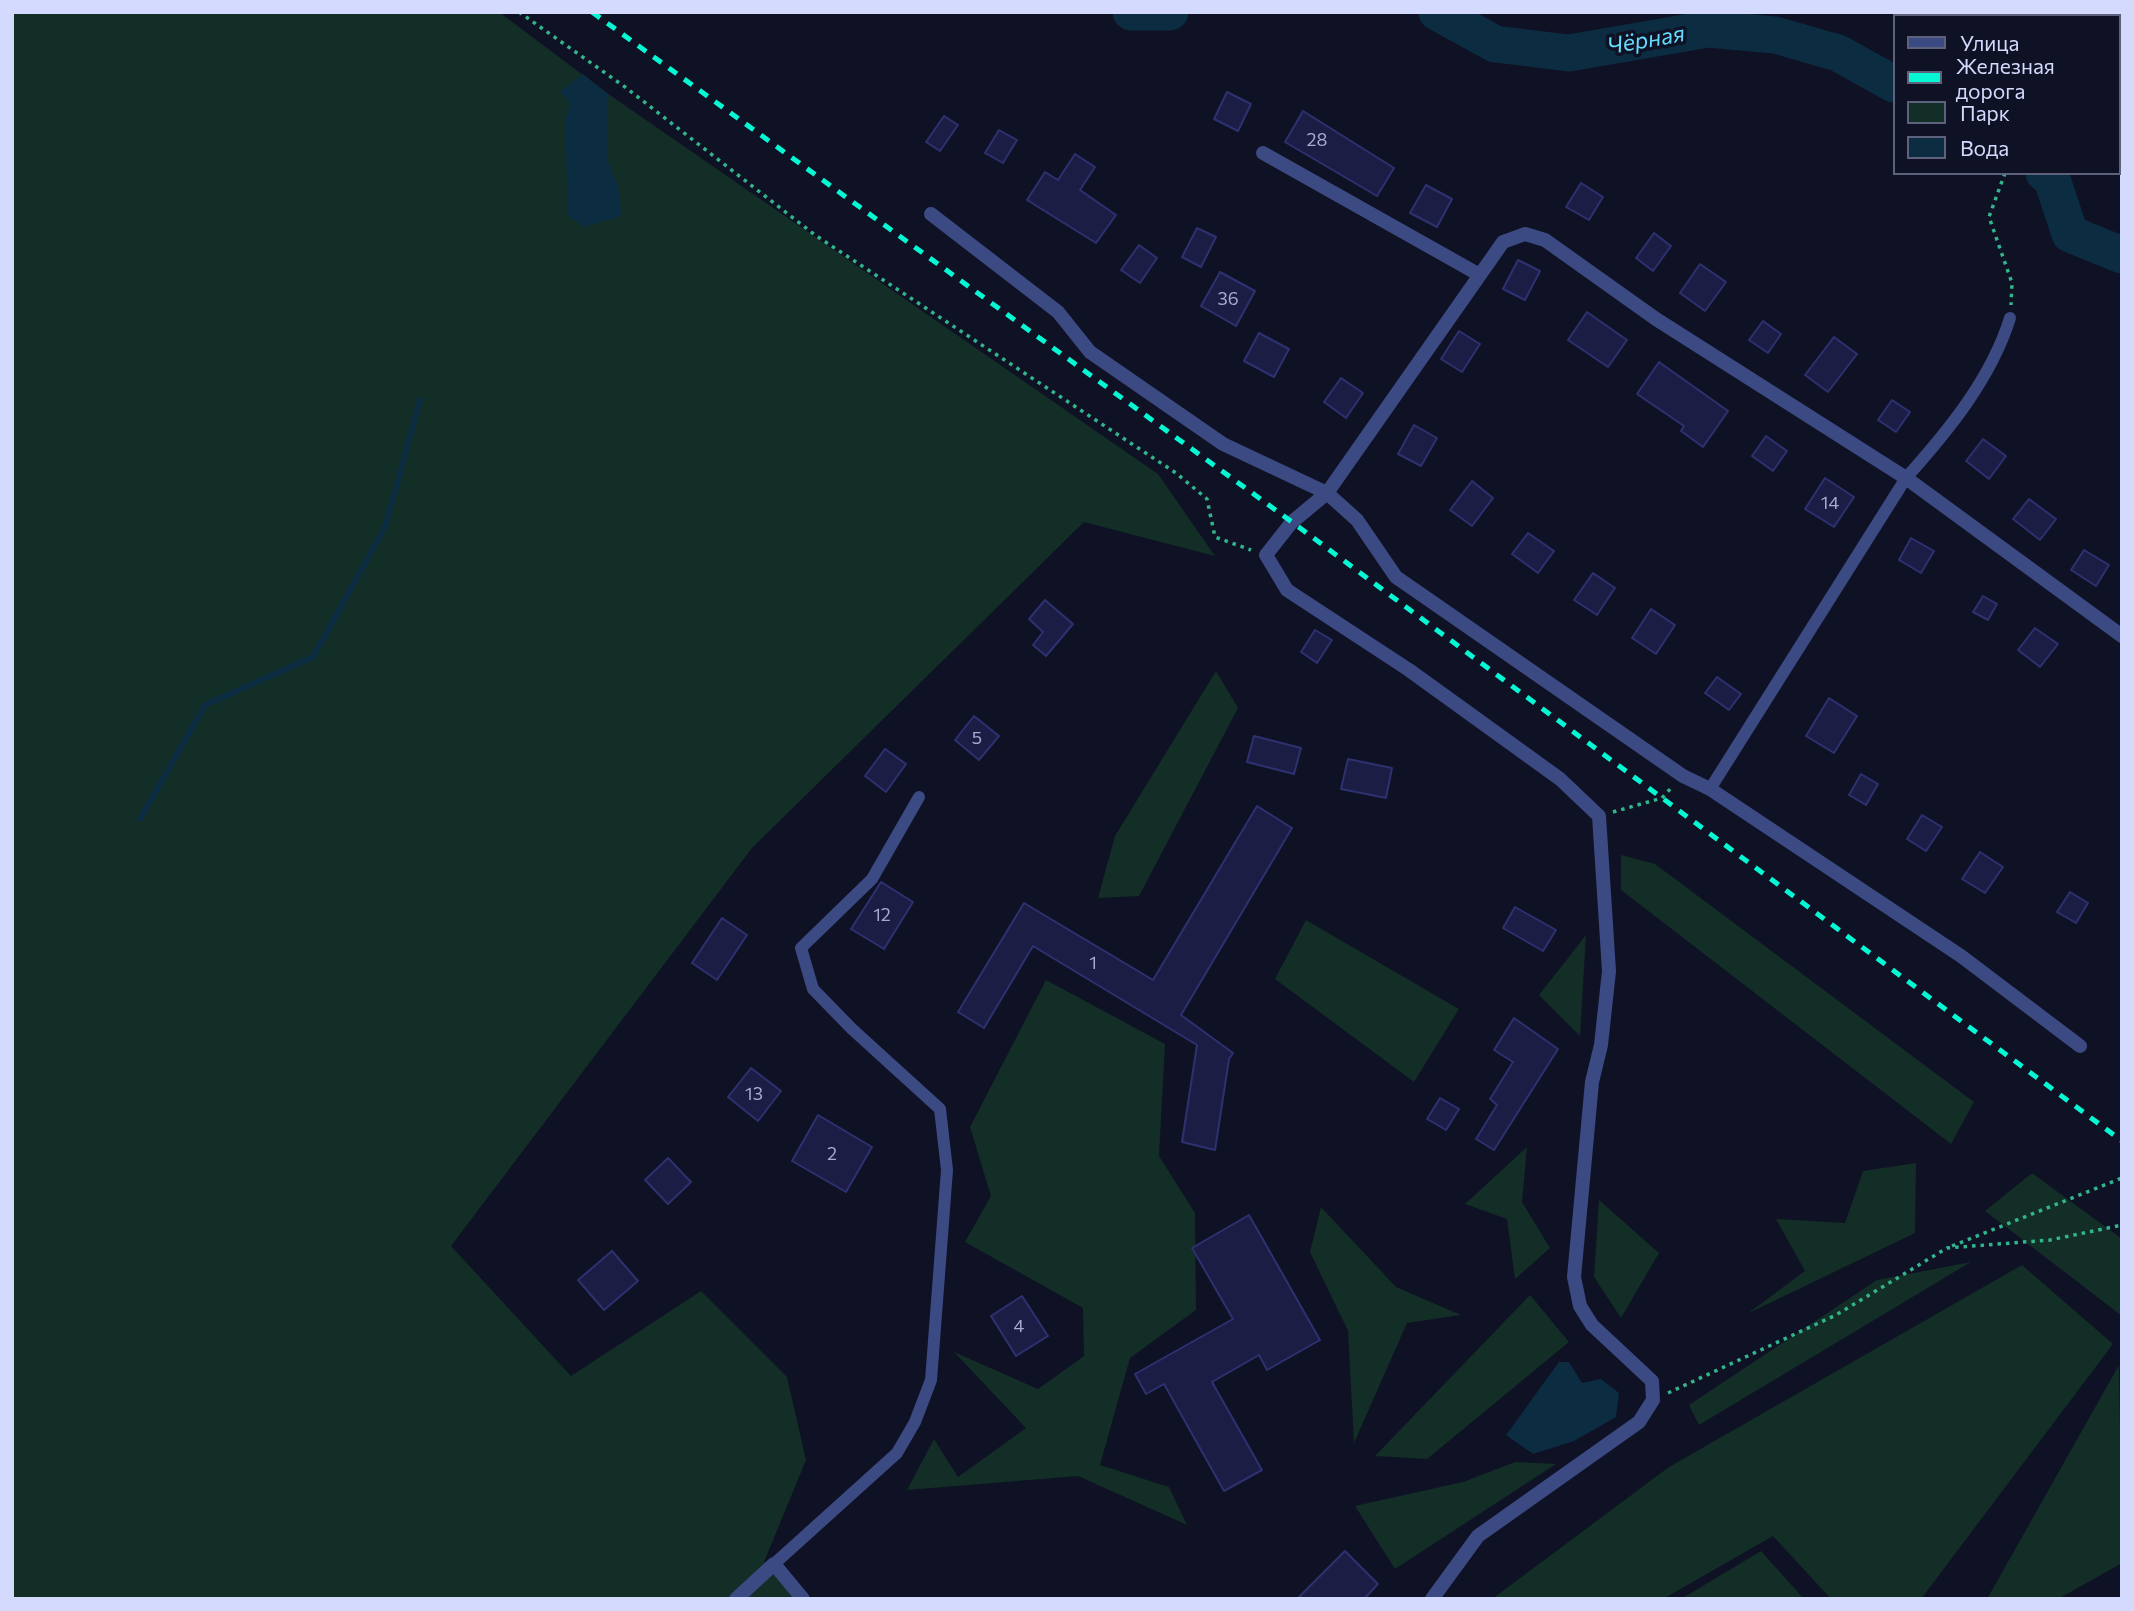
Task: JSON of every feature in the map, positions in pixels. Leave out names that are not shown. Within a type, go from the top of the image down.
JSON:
[{"type":"street","points":[[1264,153],[1478,274]]},
{"type":"street","points":[[931,214],[1058,312],[1090,352],[1223,444],[1327,493],[1357,520],[1396,578],[1683,776],[1710,789],[1961,956],[2080,1046]]},
{"type":"street","points":[[1432,1599],[1478,1536],[1639,1422],[1653,1400],[1651,1381],[1592,1325],[1580,1306],[1574,1277],[1592,1082],[1601,1045],[1609,971],[1599,816],[1560,779],[1409,670],[1287,590],[1266,555],[1292,522],[1327,493],[1503,242],[1524,234],[1545,240],[1656,319],[1906,478],[2122,636]]},
{"type":"street","points":[[736,1599],[774,1564],[803,1599]]},
{"type":"lane","points":[[1710,789],[1906,478],[1941,439],[1999,352],[2010,318]]},
{"type":"lane","points":[[774,1564],[897,1453],[915,1423],[931,1380],[947,1170],[940,1109],[852,1029],[813,989],[801,948],[872,878],[919,797]]},
{"type":"path","points":[[519,12],[625,87],[815,235],[1176,473],[1207,499],[1215,537],[1266,555]]},
{"type":"path","points":[[2005,175],[1989,217],[2012,283],[2010,318]]},
{"type":"path","points":[[1599,816],[1662,798],[1683,776]]},
{"type":"path","points":[[1653,1400],[1836,1315],[1947,1248],[2122,1178]]},
{"type":"path","points":[[1947,1248],[2050,1240],[2122,1225]]},
{"type":"green space","points":[[12,12],[499,12],[607,93],[1158,474],[1215,556],[1084,522],[752,848],[451,1246],[571,1376],[701,1291],[787,1377],[806,1460],[764,1562],[795,1599],[12,1599]]},
{"type":"green space","points":[[1216,671],[1238,708],[1139,896],[1098,898],[1115,836]]},
{"type":"green space","points":[[1621,855],[1655,864],[1974,1102],[1951,1144],[1621,890]]},
{"type":"green space","points":[[1306,920],[1459,1009],[1414,1082],[1275,979]]},
{"type":"green space","points":[[1586,935],[1580,1036],[1539,995]]},
{"type":"green space","points":[[1046,980],[1165,1044],[1159,1156],[1195,1213],[1196,1310],[1130,1358],[1100,1465],[1169,1487],[1187,1525],[1078,1476],[907,1490],[934,1439],[958,1477],[1026,1428],[954,1352],[1038,1389],[1084,1356],[1083,1308],[965,1242],[991,1196],[970,1127]]},
{"type":"green space","points":[[1527,1147],[1522,1202],[1550,1248],[1515,1279],[1507,1219],[1465,1204]]},
{"type":"green space","points":[[1916,1163],[1915,1233],[1747,1314],[1805,1271],[1776,1219],[1845,1223],[1863,1171]]},
{"type":"green space","points":[[2032,1173],[2122,1239],[2122,1316],[1985,1211]]},
{"type":"green space","points":[[1599,1200],[1659,1253],[1621,1318],[1594,1277]]},
{"type":"green space","points":[[1321,1207],[1396,1287],[1461,1315],[1407,1323],[1354,1443],[1348,1331],[1310,1252]]},
{"type":"green space","points":[[1971,1262],[1699,1425],[1689,1405],[1877,1280]]},
{"type":"green space","points":[[2022,1265],[2113,1344],[1921,1599],[1831,1599],[1773,1536],[1663,1599],[1492,1599],[1669,1467]]},
{"type":"green space","points":[[1530,1295],[1569,1342],[1427,1459],[1375,1456]]},
{"type":"green space","points":[[2119,1365],[2122,1563],[2058,1599],[1987,1599]]},
{"type":"green space","points":[[1515,1462],[1556,1464],[1395,1569],[1355,1506],[1463,1482]]},
{"type":"green space","points":[[1761,1551],[1804,1599],[1681,1599]]},
{"type":"water","points":[[583,74],[607,93],[607,159],[618,186],[622,216],[583,227],[568,215],[565,121],[570,104],[560,91]]},
{"type":"water","points":[[1559,1362],[1569,1362],[1582,1383],[1601,1379],[1619,1393],[1616,1417],[1574,1441],[1533,1454],[1506,1435]]},
{"type":"building","points":[[1227,92],[1251,104],[1238,131],[1214,119]]},
{"type":"building","points":[[1303,111],[1394,168],[1377,196],[1285,142]]},
{"type":"building","points":[[944,116],[958,125],[940,151],[926,142]]},
{"type":"building","points":[[999,130],[1017,140],[1003,163],[985,153]]},
{"type":"building","points":[[1075,154],[1095,167],[1080,190],[1116,215],[1096,243],[1027,200],[1045,172],[1058,180]]},
{"type":"building","points":[[1581,183],[1603,197],[1589,220],[1566,207]]},
{"type":"building","points":[[1426,185],[1452,199],[1437,227],[1410,213]]},
{"type":"building","points":[[1197,228],[1216,237],[1201,267],[1182,257]]},
{"type":"building","points":[[1654,233],[1671,246],[1653,271],[1636,258]]},
{"type":"building","points":[[1139,245],[1157,258],[1140,283],[1121,270]]},
{"type":"building","points":[[1518,260],[1540,271],[1525,300],[1503,289]]},
{"type":"building","points":[[1700,264],[1726,282],[1705,311],[1680,293]]},
{"type":"building","points":[[1220,272],[1255,291],[1236,326],[1201,306]]},
{"type":"building","points":[[1587,312],[1627,340],[1608,367],[1568,340]]},
{"type":"building","points":[[1763,321],[1781,334],[1768,353],[1749,340]]},
{"type":"building","points":[[1459,331],[1480,344],[1462,372],[1441,359]]},
{"type":"building","points":[[1259,333],[1289,349],[1274,377],[1244,361]]},
{"type":"building","points":[[1834,337],[1857,354],[1828,392],[1805,375]]},
{"type":"building","points":[[1659,362],[1728,411],[1703,447],[1681,431],[1684,426],[1637,394]]},
{"type":"building","points":[[1341,378],[1363,393],[1346,418],[1324,402]]},
{"type":"building","points":[[1892,400],[1910,412],[1896,432],[1878,420]]},
{"type":"building","points":[[1414,425],[1437,438],[1421,466],[1398,454]]},
{"type":"building","points":[[1766,436],[1787,451],[1773,471],[1752,456]]},
{"type":"building","points":[[1983,439],[2006,456],[1989,479],[1966,461]]},
{"type":"building","points":[[1825,478],[1854,497],[1834,527],[1805,509]]},
{"type":"building","points":[[1472,481],[1493,498],[1472,526],[1450,510]]},
{"type":"building","points":[[2029,499],[2056,519],[2040,540],[2013,519]]},
{"type":"building","points":[[1528,533],[1554,551],[1538,573],[1512,554]]},
{"type":"building","points":[[1911,538],[1934,551],[1921,573],[1899,560]]},
{"type":"building","points":[[2084,550],[2109,565],[2096,586],[2071,570]]},
{"type":"building","points":[[1593,573],[1615,588],[1597,615],[1574,600]]},
{"type":"building","points":[[1983,596],[1997,604],[1988,620],[1973,612]]},
{"type":"building","points":[[1045,600],[1073,624],[1046,656],[1033,645],[1043,632],[1029,619]]},
{"type":"building","points":[[1651,609],[1675,625],[1656,654],[1632,638]]},
{"type":"building","points":[[2035,628],[2058,644],[2040,667],[2018,650]]},
{"type":"building","points":[[1315,630],[1332,640],[1317,663],[1301,652]]},
{"type":"building","points":[[1717,677],[1741,694],[1729,710],[1705,693]]},
{"type":"building","points":[[1829,698],[1857,716],[1834,753],[1806,736]]},
{"type":"building","points":[[974,716],[999,736],[979,760],[955,740]]},
{"type":"building","points":[[1254,736],[1301,748],[1294,774],[1247,762]]},
{"type":"building","points":[[885,749],[906,764],[886,792],[865,776]]},
{"type":"building","points":[[1348,759],[1392,768],[1386,798],[1341,789]]},
{"type":"building","points":[[1861,774],[1878,784],[1866,805],[1849,795]]},
{"type":"building","points":[[1257,806],[1292,828],[1181,1015],[1233,1053],[1229,1059],[1215,1150],[1182,1142],[1197,1045],[1033,946],[984,1028],[958,1012],[1024,903],[1153,980]]},
{"type":"building","points":[[1922,815],[1942,827],[1926,851],[1907,839]]},
{"type":"building","points":[[1980,852],[2003,867],[1985,893],[1962,879]]},
{"type":"building","points":[[881,882],[913,902],[884,949],[851,929]]},
{"type":"building","points":[[2070,892],[2088,903],[2076,923],[2057,912]]},
{"type":"building","points":[[1515,907],[1556,930],[1543,951],[1503,928]]},
{"type":"building","points":[[722,918],[747,935],[717,980],[692,963]]},
{"type":"building","points":[[1514,1018],[1558,1049],[1494,1150],[1476,1139],[1497,1105],[1490,1099],[1513,1062],[1494,1050]]},
{"type":"building","points":[[751,1068],[781,1091],[758,1121],[728,1097]]},
{"type":"building","points":[[1440,1098],[1459,1109],[1446,1130],[1427,1119]]},
{"type":"building","points":[[818,1115],[872,1147],[846,1192],[792,1161]]},
{"type":"building","points":[[668,1158],[691,1182],[668,1204],[645,1180]]},
{"type":"building","points":[[1249,1215],[1320,1340],[1267,1370],[1259,1355],[1212,1382],[1262,1470],[1224,1491],[1164,1384],[1146,1394],[1135,1374],[1233,1319],[1192,1248]]},
{"type":"building","points":[[612,1251],[638,1281],[604,1310],[578,1280]]},
{"type":"building","points":[[1022,1296],[1048,1336],[1016,1356],[991,1316]]},
{"type":"building","points":[[1345,1551],[1378,1584],[1364,1599],[1297,1599]]},
{"type":"waterway","name":"Чёрная","points":[[1131,12],[1170,12]]},
{"type":"waterway","name":"Чёрная","points":[[1437,12],[1495,44],[1569,53],[1708,29],[1775,35],[1838,53],[1892,83]]},
{"type":"waterway","name":"Чёрная","points":[[2047,175],[2052,179],[2070,234],[2122,255]]},
{"type":"waterway","points":[[140,819],[205,705],[313,657],[385,527],[420,400]]},
{"type":"railway","points":[[592,12],[1292,522],[2122,1141]]}]
